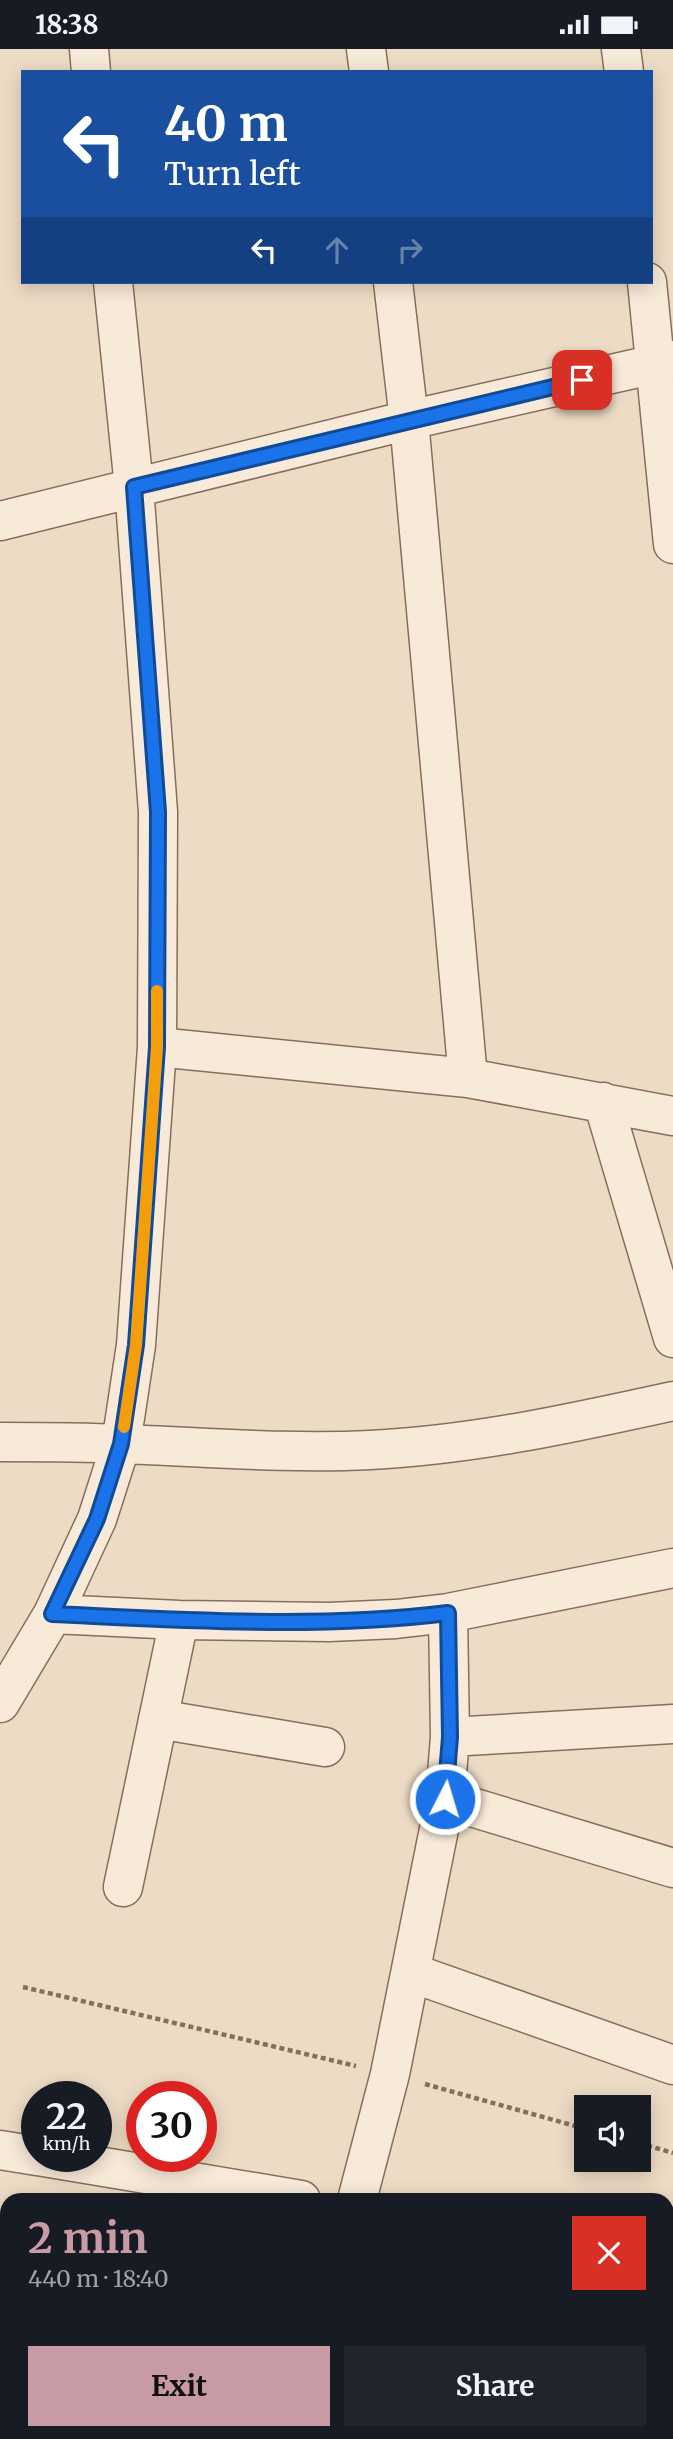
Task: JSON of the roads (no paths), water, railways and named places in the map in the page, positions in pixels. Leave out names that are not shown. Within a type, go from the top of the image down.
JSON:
[{"type":"street","points":[[89,49],[91,70]]},
{"type":"street","points":[[366,49],[369,70]]},
{"type":"street","points":[[621,49],[624,70]]},
{"type":"street","points":[[0,1703],[52,1614],[97,1519],[121,1444],[136,1345],[157,1047],[158,812],[134,487],[113,284]]},
{"type":"street","points":[[393,284],[409,420],[468,1078]]},
{"type":"street","points":[[647,284],[664,361],[673,544]]},
{"type":"street","points":[[0,521],[409,420],[664,361]]},
{"type":"street","points":[[157,1047],[468,1078],[673,1116]]},
{"type":"street","points":[[603,1102],[665,1284],[673,1338]]},
{"type":"street","points":[[0,1442],[121,1444],[237,1451],[320,1451],[434,1445],[543,1429],[673,1401]]},
{"type":"street","points":[[52,1614],[179,1620],[329,1622],[396,1619],[448,1613],[673,1568]]},
{"type":"street","points":[[358,2193],[390,2074],[445,1799],[450,1737],[448,1613]]},
{"type":"street","points":[[123,1887],[179,1620]]},
{"type":"street","points":[[158,1719],[325,1747]]},
{"type":"street","points":[[450,1737],[673,1724]]},
{"type":"street","points":[[445,1799],[673,1868]]},
{"type":"street","points":[[412,1973],[673,2065]]},
{"type":"street","points":[[0,2150],[21,2153]]},
{"type":"street","points":[[112,2168],[259,2193]]}]
